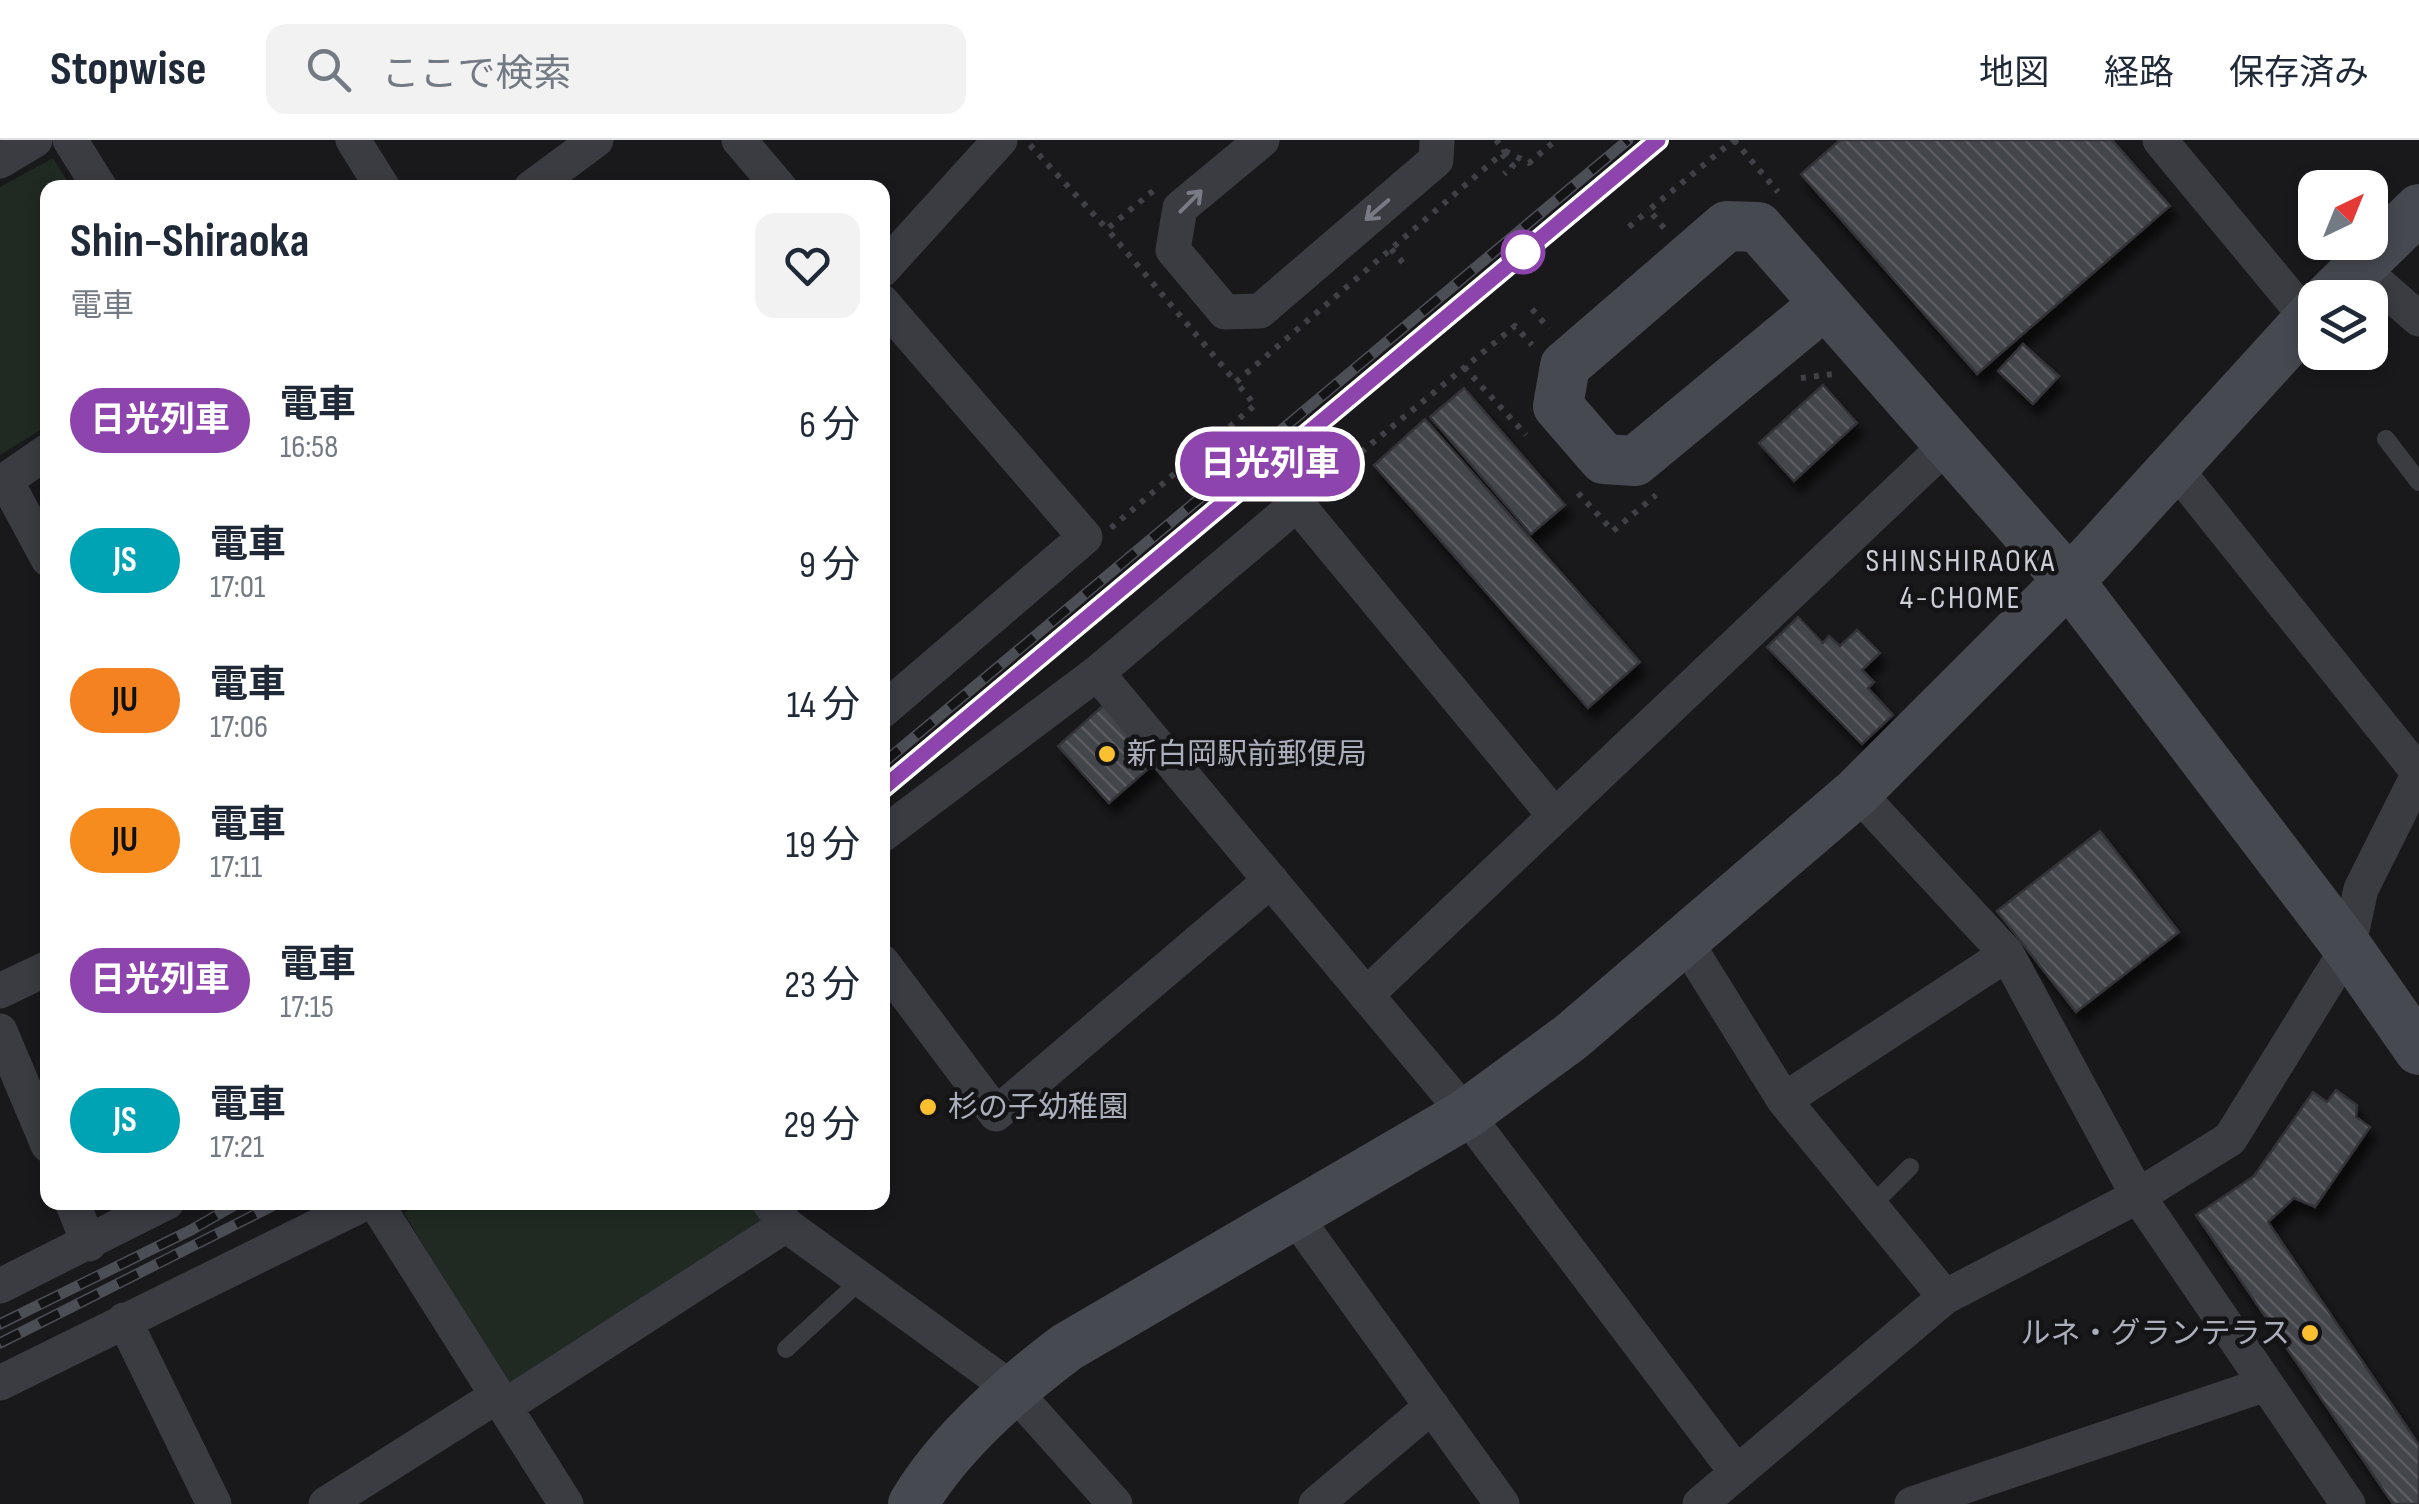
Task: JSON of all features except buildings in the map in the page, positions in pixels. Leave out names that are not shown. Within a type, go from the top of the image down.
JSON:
[{"type":"street","points":[[0,161],[35,140]]},
{"type":"street","points":[[70,140],[95,180]]},
{"type":"street","points":[[353,140],[378,180]]},
{"type":"street","points":[[576,175],[596,140]]},
{"type":"street","points":[[739,140],[773,180]]},
{"type":"street","points":[[890,261],[1000,140]]},
{"type":"street","points":[[1262,140],[1180,208],[1173,250],[1225,312],[1260,310],[1436,160],[1438,140]]},
{"type":"street","points":[[2160,140],[2308,280]]},
{"type":"street","points":[[2347,280],[2419,209]]},
{"type":"street","points":[[1826,304],[1635,460],[1604,459],[1558,406],[1565,366],[1727,226],[1758,226],[2069,582],[2348,948],[2419,1050]]},
{"type":"street","points":[[890,311],[1086,537],[890,705]]},
{"type":"street","points":[[2388,312],[2419,319]]},
{"type":"street","points":[[913,1504],[925,1484],[1012,1389],[1067,1347],[1466,1114],[1571,1036],[1856,792],[2069,582],[2298,332]]},
{"type":"street","points":[[1366,995],[1948,444]]},
{"type":"street","points":[[40,457],[3,482],[40,546]]},
{"type":"street","points":[[1700,1504],[1945,1298],[2138,1196],[2230,1139],[2348,948],[2361,889],[2419,773],[2175,468]]},
{"type":"street","points":[[890,829],[1097,673],[1298,504],[1555,816]]},
{"type":"street","points":[[1097,673],[1466,1114],[1737,1474]]},
{"type":"street","points":[[1856,792],[2007,954],[2138,1196],[2348,1504]]},
{"type":"street","points":[[890,973],[996,1114],[1270,880]]},
{"type":"street","points":[[1684,940],[1784,1100],[1945,1298]]},
{"type":"street","points":[[1784,1100],[2007,954]]},
{"type":"street","points":[[0,991],[40,972]]},
{"type":"street","points":[[0,1030],[40,1126]]},
{"type":"street","points":[[75,1210],[89,1244]]},
{"type":"street","points":[[0,1286],[151,1210]]},
{"type":"street","points":[[0,1383],[354,1210]]},
{"type":"street","points":[[376,1210],[566,1504]]},
{"type":"street","points":[[326,1504],[500,1402],[778,1214],[861,1280],[1012,1389],[1115,1504]]},
{"type":"street","points":[[1294,1215],[1502,1504]]},
{"type":"street","points":[[124,1320],[214,1504]]},
{"type":"street","points":[[1912,1504],[2266,1384]]},
{"type":"street","points":[[1328,1500],[1432,1406]]},
{"type":"lane","points":[[2386,439],[2419,482]]},
{"type":"lane","points":[[1871,1206],[1910,1167]]},
{"type":"lane","points":[[786,1349],[861,1280]]},
{"type":"path","points":[[1021,140],[1107,229]]},
{"type":"path","points":[[1504,174],[1513,166],[1503,152],[1529,163],[1556,140]]},
{"type":"path","points":[[1629,227],[1734,140]]},
{"type":"path","points":[[1649,210],[1664,229],[1650,242]]},
{"type":"path","points":[[1391,249],[1404,264]]},
{"type":"path","points":[[1532,309],[1550,329]]},
{"type":"path","points":[[1298,504],[1514,326],[1531,346],[1564,317]]},
{"type":"path","points":[[1086,537],[1102,535],[1255,405],[1236,382]]},
{"type":"shaded area","points":[[53,158],[67,180],[40,180],[40,430],[0,455],[0,187]]},
{"type":"shaded area","points":[[754,1210],[764,1224],[511,1390],[404,1213]]},
{"type":"railway","points":[[890,757],[1628,140]]},
{"type":"railway","points":[[890,782],[1658,140]]},
{"type":"railway","points":[[0,1324],[226,1210]]},
{"type":"railway","points":[[0,1343],[264,1210]]},
{"type":"train","name":"日光列車","points":[[890,782],[1658,140]]},
{"type":"place","name":"新白岡駅前郵便局","points":[[1107,754]]},
{"type":"place","name":"杉の子幼稚園","points":[[928,1107]]},
{"type":"place","name":"ルネ・グランテラス","points":[[2310,1333]]},
{"type":"district","name":"SHINSHIRAOKA 4-CHOME","points":[[1961,578]]}]
